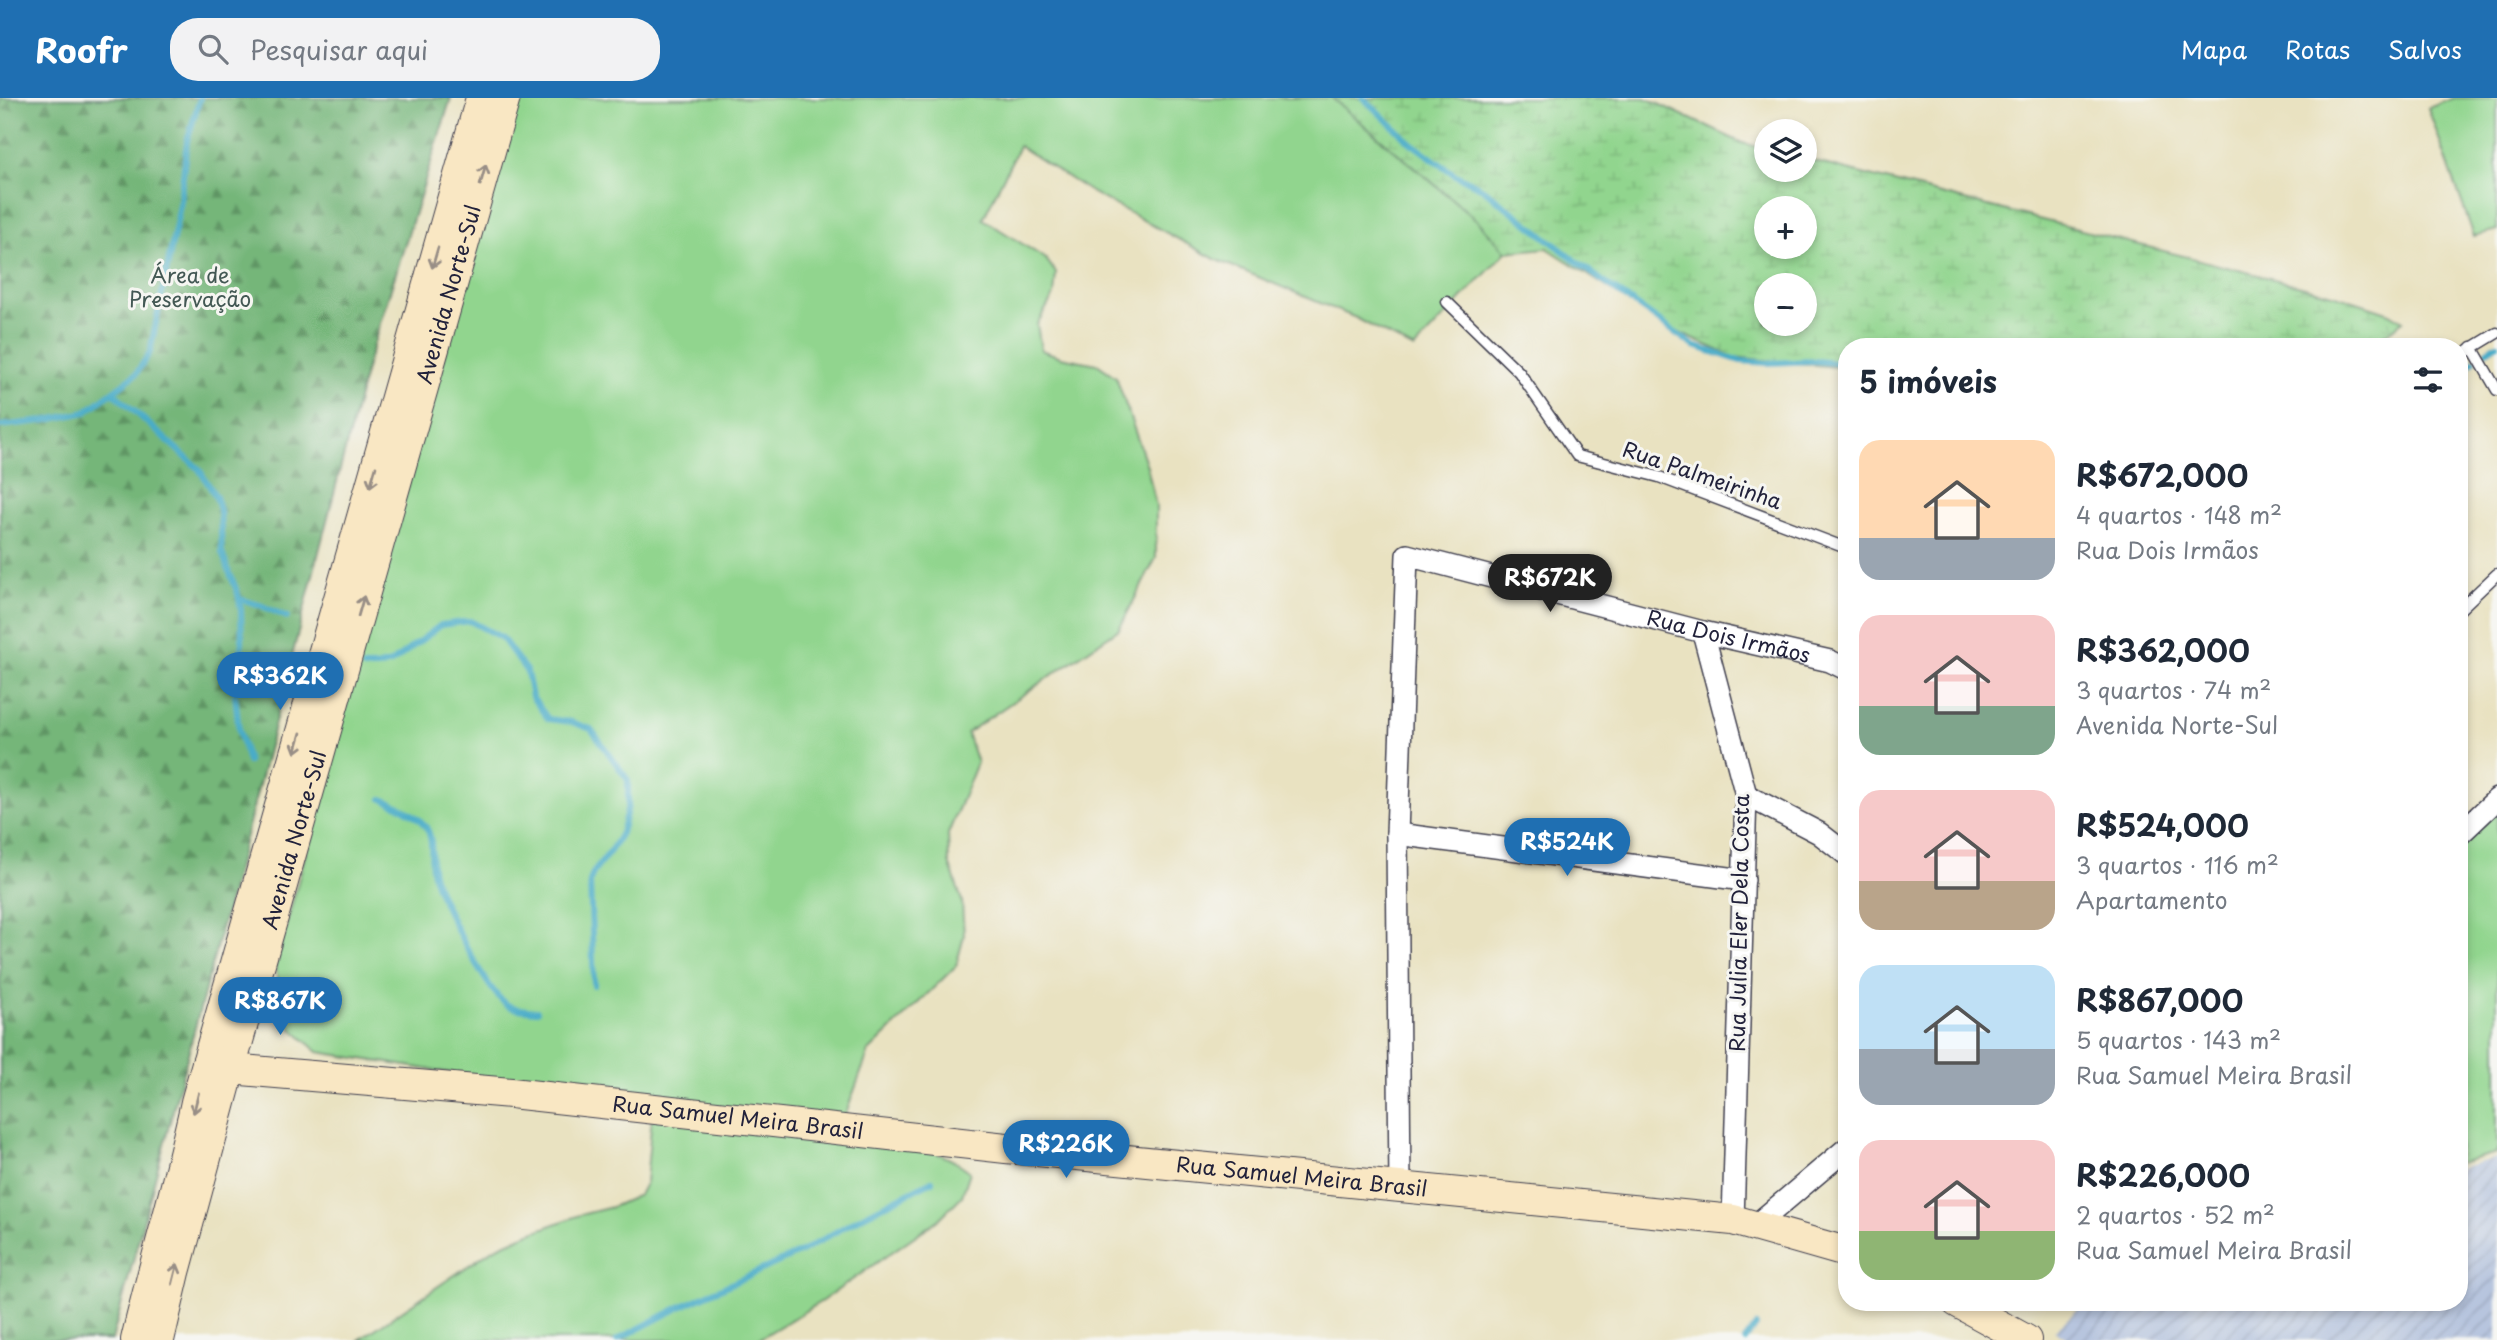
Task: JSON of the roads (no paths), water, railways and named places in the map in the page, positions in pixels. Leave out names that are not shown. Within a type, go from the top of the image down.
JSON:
[{"type":"main road","name":"Avenida Norte-Sul","points":[[159,1340],[219,1066],[481,98]]},
{"type":"main road","name":"Avenida Norte-Sul","points":[[136,1340],[181,1172],[196,1102],[240,1036],[505,98]]},
{"type":"main road","name":"Rua Samuel Meira Brasil","points":[[240,1036],[259,1055],[294,1073]]},
{"type":"main road","name":"Rua Samuel Meira Brasil","points":[[219,1066],[511,1093],[1006,1148],[1744,1222],[1838,1250]]},
{"type":"main road","points":[[1973,1311],[2026,1340]]},
{"type":"street","name":"Rua Dois Irmãos","points":[[1397,834],[1407,555],[1838,665]]},
{"type":"street","name":"Rua Julia Eler Dela Costa","points":[[1703,632],[1746,795],[1744,1222]]},
{"type":"street","points":[[1746,795],[1819,832],[1838,847]]},
{"type":"street","points":[[2468,826],[2497,799]]},
{"type":"street","points":[[1400,1189],[1397,834],[1744,880]]},
{"type":"street","points":[[1744,1222],[1838,1155]]},
{"type":"lane","name":"Rua Palmeirinha","points":[[1447,302],[1519,372],[1577,456],[1659,477],[1838,545]]},
{"type":"lane","points":[[2468,350],[2497,332]]},
{"type":"lane","points":[[2472,347],[2497,390]]},
{"type":"lane","points":[[2468,601],[2497,574]]},
{"type":"waterway","points":[[0,426],[86,412],[136,374],[150,352],[179,210],[187,141],[200,98]]},
{"type":"waterway","points":[[1363,98],[1411,143],[1454,174],[1483,189],[1601,280],[1694,346],[1740,361],[1838,363]]},
{"type":"waterway","points":[[2487,351],[2497,344]]},
{"type":"waterway","points":[[2468,366],[2474,361]]},
{"type":"waterway","points":[[114,393],[199,469],[216,497],[220,510],[222,553],[238,594],[241,610],[242,642],[235,694],[239,731],[248,762]]},
{"type":"waterway","points":[[240,599],[287,617]]},
{"type":"waterway","points":[[364,667],[391,663],[441,625],[470,621],[502,638],[527,672],[532,697],[548,719],[571,722],[591,729],[628,780],[628,806],[621,833],[593,873],[590,882],[594,985]]},
{"type":"waterway","points":[[382,799],[412,814],[429,832],[432,868],[437,886],[464,943],[497,995],[509,1006],[537,1011]]},
{"type":"waterway","points":[[617,1340],[680,1307],[803,1251],[861,1217],[932,1181]]},
{"type":"waterway","points":[[1745,1340],[1756,1326]]},
{"type":"park label","name":"Área de Preservação","points":[[190,288]]}]
